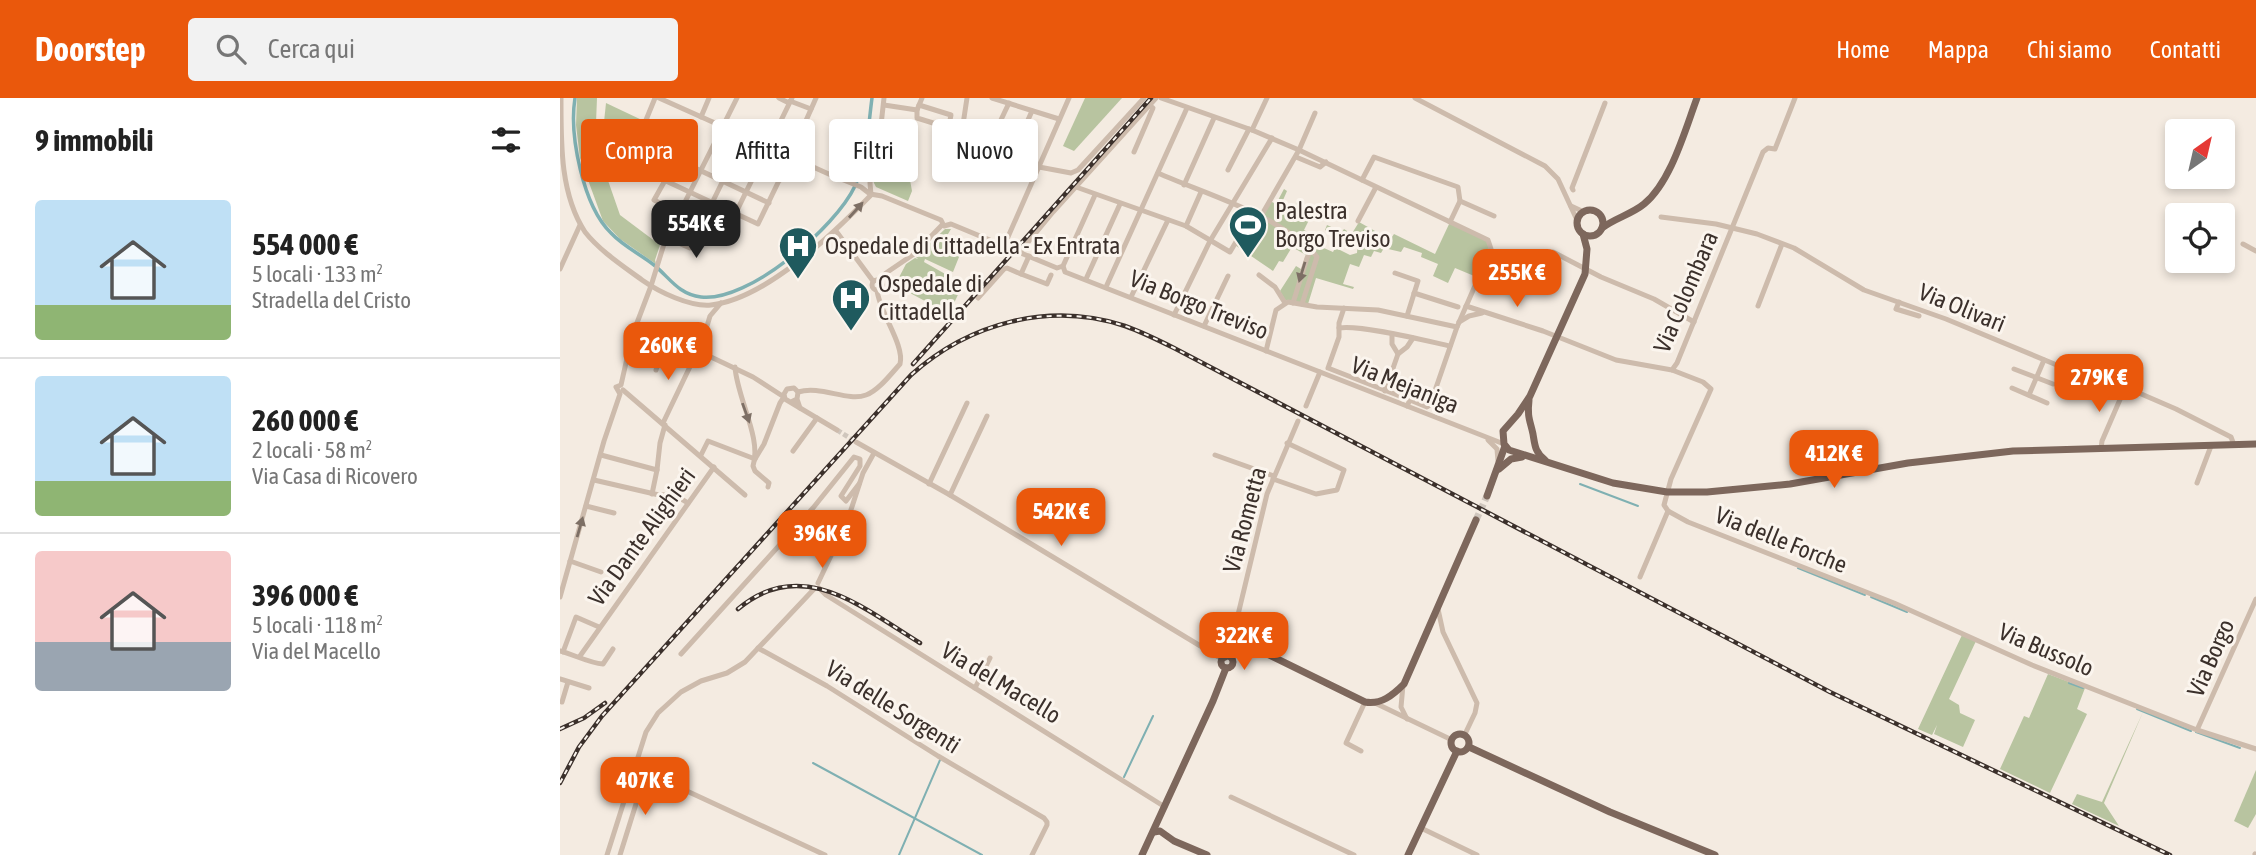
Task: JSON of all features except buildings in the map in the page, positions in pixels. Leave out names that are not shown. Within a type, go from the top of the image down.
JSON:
[{"type":"main road","points":[[1587,256],[1594,236],[1602,228],[1641,206],[1661,185],[1697,98]]},
{"type":"main road","points":[[1594,236],[1578,230],[1577,220],[1584,212],[1591,210],[1601,216],[1623,214]]},
{"type":"main road","points":[[1601,216],[1602,228]]},
{"type":"main road","points":[[1487,496],[1504,445],[1502,435],[1530,396],[1586,270],[1587,256],[1583,234]]},
{"type":"main road","points":[[1530,396],[1527,416],[1530,427]]},
{"type":"main road","name":"Via Mejaniga","points":[[1508,425],[1521,422],[1530,427],[1538,454],[1558,467]]},
{"type":"main road","points":[[1497,471],[1516,452],[1526,450],[1533,440]]},
{"type":"main road","name":"Via Mejaniga","points":[[1504,445],[1549,464],[1613,483],[1667,492],[1737,491],[1927,460],[2013,451],[2256,444]]},
{"type":"main road","name":"Via Mejaniga","points":[[1497,471],[1516,457],[1549,464]]},
{"type":"main road","points":[[1236,646],[1249,645],[1375,704],[1404,684],[1476,520]]},
{"type":"main road","name":"Via Rometta","points":[[1226,659],[1236,646]]},
{"type":"main road","points":[[1142,855],[1226,668],[1222,665],[1226,659]]},
{"type":"main road","points":[[1457,734],[1465,734],[1469,747],[1462,752],[1457,751],[1452,746],[1452,740],[1457,734]]},
{"type":"main road","points":[[1469,747],[1714,855]]},
{"type":"main road","points":[[1408,855],[1457,751]]},
{"type":"main road","points":[[1154,832],[1160,831],[1174,841],[1207,855]]},
{"type":"street","points":[[561,98],[561,170],[580,224],[603,251],[651,286],[666,295],[709,306],[751,292],[772,279],[836,231],[871,195],[884,101],[919,104],[949,114],[952,117],[949,125],[946,127],[917,118],[919,104]]},
{"type":"street","points":[[646,119],[657,98],[712,122]]},
{"type":"street","points":[[677,105],[680,98]]},
{"type":"street","points":[[701,117],[709,98]]},
{"type":"street","points":[[727,119],[737,98]]},
{"type":"street","points":[[779,98],[811,109]]},
{"type":"street","points":[[807,119],[816,98]]},
{"type":"street","points":[[964,119],[967,98]]},
{"type":"street","points":[[995,98],[1059,119]]},
{"type":"street","points":[[1004,246],[1069,98]]},
{"type":"street","points":[[1039,167],[1071,173],[1078,170],[1144,98]]},
{"type":"street","points":[[1020,252],[1149,105],[1159,98],[1250,129],[1300,150],[1488,240],[1490,244],[1491,249],[1458,324],[1428,407],[1408,403],[1385,391],[1340,376],[1328,368],[1339,337],[1344,308]]},
{"type":"street","points":[[1228,170],[1267,98]]},
{"type":"street","points":[[1415,98],[1545,166],[1558,178],[1577,220]]},
{"type":"street","name":"Via Colombara","points":[[1672,370],[1763,152],[1776,146],[1795,98]]},
{"type":"street","points":[[780,119],[790,101]]},
{"type":"street","points":[[1001,119],[1009,103]]},
{"type":"street","points":[[1573,190],[1605,103]]},
{"type":"street","points":[[1134,152],[1153,108],[1149,105]]},
{"type":"street","points":[[1106,287],[1187,108]]},
{"type":"street","points":[[1028,119],[1032,111]]},
{"type":"street","points":[[1261,216],[1300,150],[1315,113]]},
{"type":"street","points":[[1184,185],[1214,118]]},
{"type":"street","points":[[1174,314],[1210,241],[1272,138]]},
{"type":"street","points":[[560,594],[621,389],[633,337],[658,261],[667,237],[712,148]]},
{"type":"street","points":[[1296,157],[1320,167],[1326,162]]},
{"type":"street","points":[[1362,180],[1374,157],[1458,187],[1460,201],[1450,222]]},
{"type":"street","points":[[700,170],[712,175]]},
{"type":"street","points":[[815,170],[860,187],[871,195]]},
{"type":"street","points":[[1158,173],[1261,216],[1315,253],[1317,257],[1302,304]]},
{"type":"street","points":[[665,182],[654,200],[679,214]]},
{"type":"street","points":[[670,182],[758,224],[779,182]]},
{"type":"street","points":[[667,237],[690,248],[723,182]]},
{"type":"street","points":[[728,182],[769,203]]},
{"type":"street","points":[[703,224],[725,234],[750,182]]},
{"type":"street","points":[[860,187],[871,185]]},
{"type":"street","name":"Via Borgo Treviso","points":[[871,185],[882,196]]},
{"type":"street","points":[[1076,187],[1186,226],[1230,252],[1254,213]]},
{"type":"street","points":[[1358,221],[1375,189]]},
{"type":"street","points":[[1186,226],[1202,192]]},
{"type":"street","name":"Via Borgo Treviso","points":[[871,195],[882,196],[942,222],[948,217],[951,224],[1320,372]]},
{"type":"street","points":[[1062,269],[1095,195]]},
{"type":"street","points":[[1460,201],[1494,216]]},
{"type":"street","points":[[1086,279],[1120,204]]},
{"type":"street","points":[[1571,206],[1584,212]]},
{"type":"street","name":"Via Olivari","points":[[1661,218],[1707,222],[1794,248],[1864,290],[1946,319],[2044,360],[2126,387],[2176,409],[2231,437],[2234,446]]},
{"type":"street","points":[[1131,297],[1168,220]]},
{"type":"street","points":[[633,337],[651,337],[698,353],[735,367],[775,391],[796,398],[824,391],[865,396],[900,364],[900,354],[878,300],[877,290],[872,286],[914,254],[942,222]]},
{"type":"street","points":[[560,270],[580,224]]},
{"type":"street","points":[[836,231],[877,281]]},
{"type":"street","points":[[1758,306],[1782,244]]},
{"type":"street","points":[[2243,244],[2256,251]]},
{"type":"street","points":[[1293,303],[1310,252]]},
{"type":"street","points":[[1553,253],[1654,299],[1693,322]]},
{"type":"street","points":[[1021,274],[1029,256]]},
{"type":"street","points":[[978,298],[1007,268],[1047,284],[1051,275]]},
{"type":"street","points":[[1395,273],[1418,281],[1407,316]]},
{"type":"street","points":[[1259,275],[1275,287],[1284,303]]},
{"type":"street","points":[[1204,326],[1228,276]]},
{"type":"street","points":[[1415,293],[1458,307]]},
{"type":"street","points":[[1899,302],[1896,309],[1919,316]]},
{"type":"street","points":[[652,494],[664,425],[698,353],[710,316],[721,303]]},
{"type":"street","points":[[1266,351],[1276,310],[1284,303],[1378,310],[1458,324],[1479,313],[1490,314]]},
{"type":"street","name":"Via Colombara","points":[[1466,306],[1616,360],[1672,370],[1703,382],[1711,389],[1667,492]]},
{"type":"street","points":[[1339,328],[1346,327],[1450,346]]},
{"type":"street","points":[[1392,335],[1392,344],[1398,354]]},
{"type":"street","points":[[1385,391],[1398,354],[1413,338]]},
{"type":"street","points":[[656,369],[664,342]]},
{"type":"street","points":[[2029,395],[2044,360]]},
{"type":"street","points":[[735,367],[742,404],[752,430],[755,459]]},
{"type":"street","points":[[2014,369],[2053,384]]},
{"type":"street","points":[[1306,406],[1320,372]]},
{"type":"street","name":"Via Mejaniga","points":[[1320,372],[1340,376],[1504,445]]},
{"type":"street","points":[[2101,450],[2102,441],[2126,387]]},
{"type":"street","points":[[768,487],[769,483],[753,466],[785,395],[794,388],[800,408],[837,430]]},
{"type":"street","points":[[2011,388],[2048,403]]},
{"type":"street","points":[[621,389],[701,454],[745,495]]},
{"type":"street","points":[[929,484],[967,403]]},
{"type":"street","points":[[950,495],[986,416]]},
{"type":"street","points":[[793,451],[817,418]]},
{"type":"street","name":"Via Rometta","points":[[1236,646],[1236,631],[1264,510],[1287,443],[1298,421]]},
{"type":"street","name":"Via Mejaniga","points":[[1475,434],[1495,435],[1508,425]]},
{"type":"street","points":[[1486,438],[1497,449],[1497,471]]},
{"type":"street","points":[[701,454],[708,441],[755,459]]},
{"type":"street","points":[[856,442],[1226,659]]},
{"type":"street","points":[[1215,455],[1316,494],[1337,490],[1344,470],[1287,443]]},
{"type":"street","points":[[2197,483],[2211,446]]},
{"type":"street","points":[[607,855],[646,732],[665,705],[693,685],[735,669],[817,586],[847,522],[859,484],[874,453]]},
{"type":"street","points":[[601,455],[657,470]]},
{"type":"street","points":[[681,653],[813,508],[852,458],[857,457],[860,459],[860,466],[841,496],[847,500],[859,484]]},
{"type":"street","name":"Via Dante Alighieri","points":[[580,656],[714,467]]},
{"type":"street","points":[[594,481],[652,494],[668,494],[688,503]]},
{"type":"street","points":[[1640,577],[1668,511],[1664,505],[1667,492]]},
{"type":"street","points":[[586,506],[614,513]]},
{"type":"street","name":"Via delle Forche","points":[[1668,511],[1688,522],[1883,599]]},
{"type":"street","points":[[570,561],[601,572]]},
{"type":"street","name":"Via del Macello","points":[[817,586],[826,596],[1165,807]]},
{"type":"street","name":"Via Bussolo","points":[[1883,599],[2032,665],[2197,730],[2256,750]]},
{"type":"street","name":"Via Borgo","points":[[2197,730],[2256,599]]},
{"type":"street","points":[[1437,606],[1443,632],[1477,703],[1465,734]]},
{"type":"street","name":"Via Dante Alighieri","points":[[562,652],[576,617],[599,627]]},
{"type":"street","name":"Via Rometta","points":[[1236,631],[1236,646]]},
{"type":"street","name":"Via delle Sorgenti","points":[[758,648],[827,686],[929,751],[1044,818],[1047,822],[1032,855]]},
{"type":"street","points":[[562,652],[603,664],[613,649]]},
{"type":"street","points":[[975,688],[990,658]]},
{"type":"street","points":[[560,679],[589,688]]},
{"type":"street","points":[[562,702],[568,682]]},
{"type":"street","points":[[1404,684],[1402,705],[1409,721]]},
{"type":"street","points":[[1388,710],[1390,696],[1402,705]]},
{"type":"street","points":[[1361,751],[1346,743],[1366,702]]},
{"type":"street","points":[[1375,704],[1452,740]]},
{"type":"street","points":[[1395,713],[1402,705]]},
{"type":"street","points":[[635,767],[825,855]]},
{"type":"street","points":[[620,855],[646,772]]},
{"type":"street","points":[[1231,797],[1354,855]]},
{"type":"street","points":[[1421,828],[1476,855]]},
{"type":"green space","points":[[577,98],[597,98],[596,119],[581,119],[581,161],[580,158],[576,125]]},
{"type":"green space","points":[[1085,98],[1122,98],[1074,151],[1063,146]]},
{"type":"green space","points":[[606,103],[640,119],[604,119]]},
{"type":"green space","points":[[589,182],[609,182],[620,215],[660,245],[656,264],[620,239],[603,221]]},
{"type":"green space","points":[[874,182],[910,182],[912,191],[908,201],[876,187]]},
{"type":"green space","points":[[1284,189],[1287,191],[1280,207],[1291,212],[1297,202],[1314,210],[1304,230],[1319,238],[1317,245],[1333,252],[1340,238],[1325,230],[1327,225],[1342,232],[1344,229],[1347,231],[1338,249],[1350,255],[1357,253],[1358,239],[1351,235],[1359,222],[1392,237],[1394,234],[1435,254],[1450,222],[1488,240],[1490,245],[1479,278],[1455,268],[1448,283],[1433,276],[1438,264],[1421,257],[1422,253],[1404,247],[1401,252],[1384,248],[1381,253],[1374,251],[1371,257],[1364,255],[1359,267],[1350,264],[1343,284],[1354,287],[1353,289],[1316,278],[1308,304],[1285,300],[1280,291],[1296,266],[1301,269],[1306,255],[1292,247],[1283,262],[1279,261],[1273,271],[1235,245],[1253,213],[1261,216],[1270,201],[1276,204]]},
{"type":"green space","points":[[945,229],[951,229],[945,239],[963,247],[953,272],[925,259],[924,262],[963,284],[947,318],[938,308],[895,285],[906,264],[918,259],[916,257]]},
{"type":"green space","points":[[1962,635],[1976,641],[1949,699],[1959,705],[1960,713],[1975,720],[1963,747],[1934,734],[1937,725],[1932,735],[1918,729]]},
{"type":"green space","points":[[2048,674],[2085,688],[2077,709],[2087,714],[2050,793],[2000,769],[2024,716],[2029,718]]},
{"type":"green space","points":[[2143,712],[2104,803],[2119,826],[2072,804],[2077,794],[2102,802]]},
{"type":"green space","points":[[2256,770],[2256,814],[2248,828],[2234,821]]},
{"type":"waterway","points":[[575,98],[574,131],[580,169],[601,221],[616,238],[654,265],[680,289],[701,297],[720,296],[765,275],[789,259],[830,221],[845,203],[859,176],[872,98]]},
{"type":"waterway","points":[[1580,484],[1638,506]]},
{"type":"waterway","points":[[1798,568],[1865,595]]},
{"type":"waterway","points":[[1871,597],[1907,612]]},
{"type":"waterway","points":[[2069,683],[2083,688]]},
{"type":"waterway","points":[[2137,709],[2191,731]]},
{"type":"waterway","points":[[1124,777],[1153,716]]},
{"type":"waterway","points":[[2196,732],[2240,748]]},
{"type":"waterway","points":[[899,855],[940,760]]},
{"type":"waterway","points":[[813,763],[982,855]]},
{"type":"tunnel","points":[[837,430],[856,442]]},
{"type":"tunnel","points":[[1476,520],[1487,496]]},
{"type":"railway","points":[[913,364],[1151,98]]},
{"type":"railway","points":[[560,783],[579,747],[602,716],[911,375],[958,342],[984,330],[1039,317],[1068,316],[1096,319],[1144,333],[1830,692],[2170,855]]},
{"type":"railway","points":[[738,609],[762,594],[785,587],[809,587],[854,603],[920,643]]},
{"type":"railway","points":[[560,729],[584,718],[605,703]]},
{"type":"place","name":"Palestra Borgo Treviso","points":[[1248,259]]},
{"type":"place","name":"Ospedale di Cittadella - Ex Entrata","points":[[798,280]]},
{"type":"place","name":"Ospedale di Cittadella","points":[[851,332]]}]
